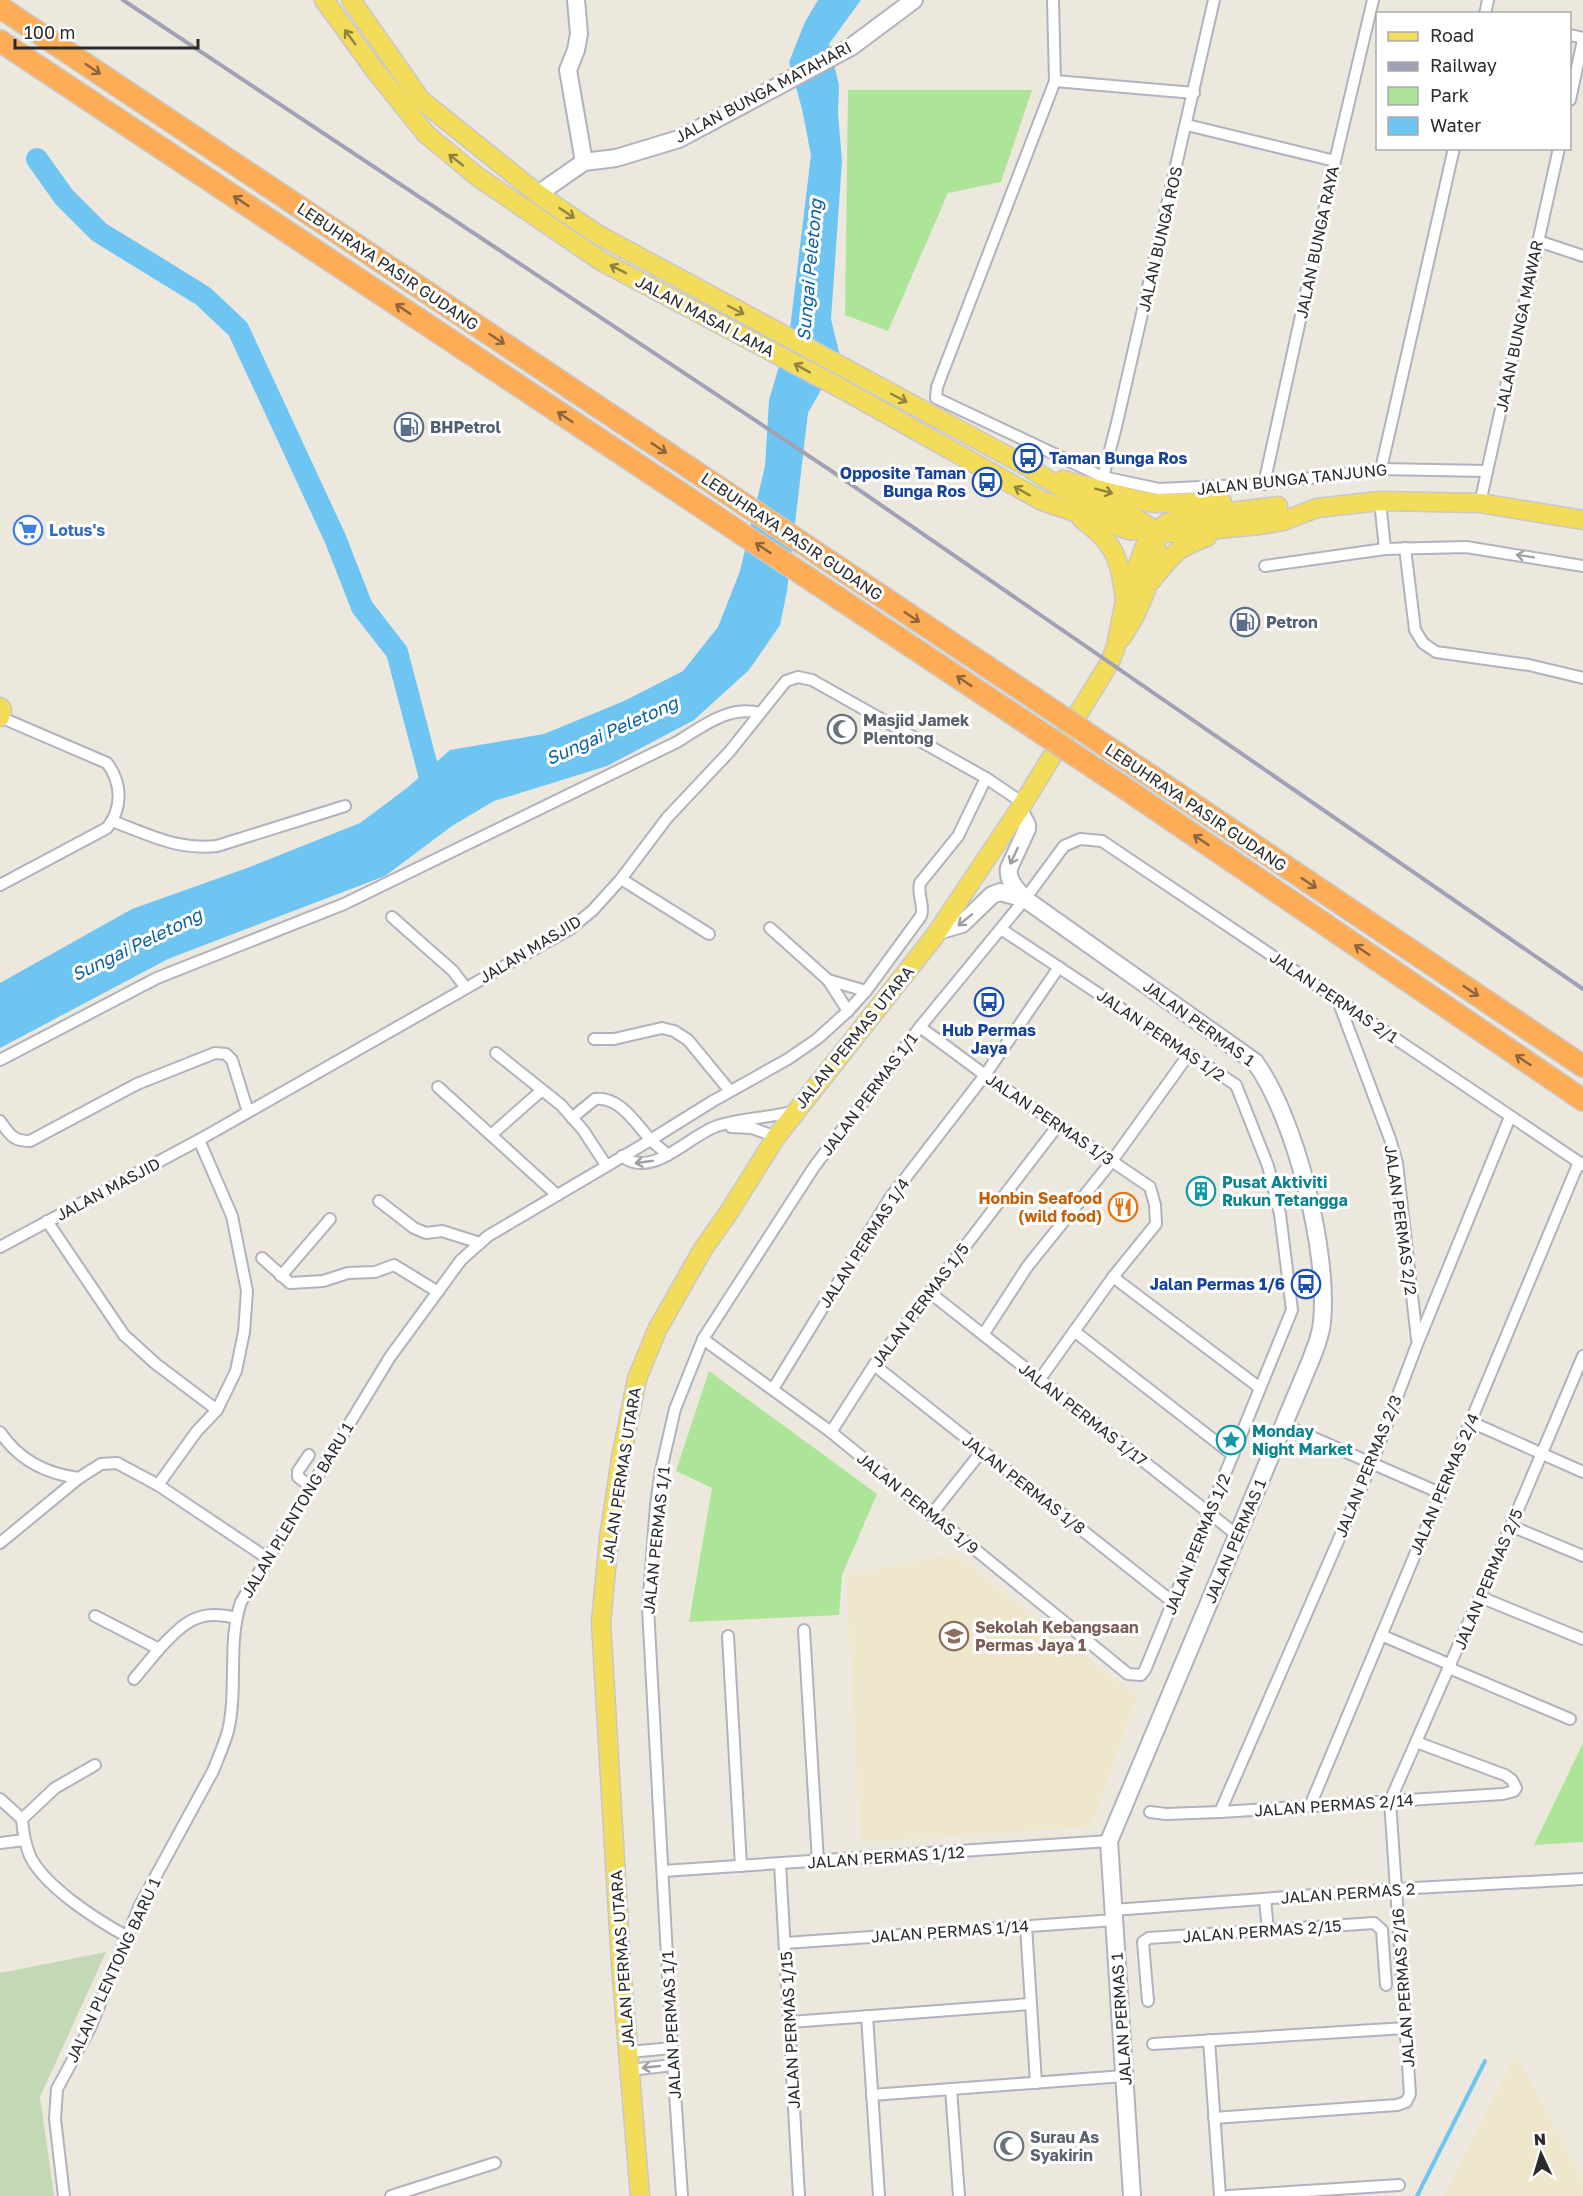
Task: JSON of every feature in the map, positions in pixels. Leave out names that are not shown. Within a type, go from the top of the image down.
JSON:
[{"type":"highway","points":[[6,0],[27,25]]},
{"type":"highway","name":"LEBUHRAYA PASIR GUDANG","points":[[0,7],[1583,1066]]},
{"type":"highway","name":"LEBUHRAYA PASIR GUDANG","points":[[0,41],[1129,791],[1583,1100]]},
{"type":"main road","name":"JALAN MASAI LAMA","points":[[324,0],[371,65],[419,125],[448,154],[478,177],[601,261],[842,389],[1041,501],[1129,530],[1175,533],[1231,529],[1283,521],[1317,508],[1380,501],[1480,503],[1583,520]]},
{"type":"main road","name":"JALAN MASAI LAMA","points":[[351,0],[421,100],[538,194],[606,239],[1028,467],[1060,488],[1096,505],[1145,522],[1155,532]]},
{"type":"main road","points":[[1028,467],[1067,481],[1137,500],[1157,503],[1248,501],[1278,506],[1317,508]]},
{"type":"main road","points":[[1155,532],[1167,523],[1182,518],[1278,506]]},
{"type":"main road","points":[[1076,513],[1107,541],[1111,548],[1121,573],[1125,601]]},
{"type":"main road","points":[[1146,587],[1176,551],[1191,542],[1231,529]]},
{"type":"main road","name":"JALAN PERMAS UTARA","points":[[1116,646],[1134,620],[1146,587],[1157,542],[1155,532]]},
{"type":"main road","name":"JALAN PERMAS UTARA","points":[[640,2196],[621,1965],[601,1622],[609,1538],[621,1458],[637,1379],[657,1330],[703,1249],[776,1137],[938,931],[1021,806],[1110,662],[1116,646],[1125,601],[1144,548],[1155,532]]},
{"type":"main road","points":[[0,707],[0,717]]},
{"type":"street","points":[[576,0],[579,34],[576,50],[568,70],[584,162]]},
{"type":"street","name":"JALAN BUNGA MATAHARI","points":[[538,194],[584,162],[616,158],[679,139],[851,47],[914,0]]},
{"type":"street","points":[[1053,0],[1055,81],[1194,93]]},
{"type":"street","name":"JALAN BUNGA ROS","points":[[1103,477],[1215,0]]},
{"type":"street","name":"JALAN BUNGA RAYA","points":[[1264,484],[1373,0]]},
{"type":"street","points":[[1571,91],[1583,39]]},
{"type":"street","name":"JALAN BUNGA TANJUNG","points":[[1055,81],[937,387],[936,398],[1103,477],[1159,489],[1264,484],[1381,469],[1487,471]]},
{"type":"street","points":[[1186,125],[1335,161]]},
{"type":"street","points":[[1381,469],[1454,150]]},
{"type":"street","name":"JALAN BUNGA MAWAR","points":[[1480,503],[1558,150]]},
{"type":"street","points":[[1538,241],[1583,256]]},
{"type":"street","points":[[1380,501],[1385,549]]},
{"type":"street","points":[[1265,566],[1385,549],[1466,547],[1583,566]]},
{"type":"street","points":[[1405,548],[1415,630],[1423,643],[1436,652],[1529,665],[1583,678]]},
{"type":"street","name":"JALAN MASJID","points":[[0,1247],[199,1140],[570,929],[593,910],[621,879],[667,818],[730,751],[786,681],[798,677],[812,680],[986,778],[1021,806]]},
{"type":"street","points":[[0,1060],[157,978],[344,904],[677,742],[718,717],[734,712],[760,713]]},
{"type":"street","points":[[0,717],[107,763],[119,788],[118,806],[112,821],[106,828],[0,885]]},
{"type":"street","name":"JALAN PLENTONG BARU 1","points":[[64,2196],[55,2119],[57,2089],[90,2028],[140,1905],[213,1771],[228,1730],[236,1618],[241,1602],[390,1357],[461,1260],[488,1236],[730,1091],[788,1059],[817,1039],[848,1011],[866,991],[921,916],[923,911],[918,891],[920,883],[958,836],[986,778]]},
{"type":"street","points":[[112,821],[178,846],[199,848],[217,846],[345,806]]},
{"type":"street","name":"JALAN PERMAS 1","points":[[1021,806],[1027,829],[1008,874],[1025,899],[1255,1062],[1268,1080],[1298,1158],[1309,1197],[1320,1259],[1322,1323],[1317,1342],[1109,1841],[1132,2196]]},
{"type":"street","name":"JALAN PERMAS 1/1","points":[[682,2196],[648,1608],[661,1470],[675,1409],[703,1339],[814,1167],[920,1027],[1025,899],[1064,846],[1080,839]]},
{"type":"street","name":"JALAN PERMAS 2/1","points":[[1080,839],[1102,841],[1581,1164]]},
{"type":"street","points":[[621,879],[709,934]]},
{"type":"street","name":"JALAN PERMAS 1","points":[[938,931],[962,924],[992,895],[1000,892],[1025,899]]},
{"type":"street","points":[[392,917],[453,971],[466,988]]},
{"type":"street","points":[[770,928],[828,980],[848,1011]]},
{"type":"street","name":"JALAN PERMAS 1/2","points":[[1001,929],[1236,1085],[1268,1166],[1280,1214],[1292,1310],[1145,1670],[1141,1675],[1128,1674]]},
{"type":"street","name":"JALAN PERMAS 1/4","points":[[773,1389],[890,1198],[986,1075],[1059,967]]},
{"type":"street","points":[[828,980],[866,991]]},
{"type":"street","name":"JALAN PERMAS 2/2","points":[[1337,998],[1390,1139],[1396,1163],[1418,1342]]},
{"type":"street","name":"JALAN PERMAS 1/3","points":[[920,1027],[1150,1187],[1155,1205],[1156,1224],[1113,1277]]},
{"type":"street","points":[[594,1039],[614,1039],[662,1028],[674,1031],[688,1040],[730,1091]]},
{"type":"street","points":[[0,1120],[11,1136],[19,1141],[30,1141],[137,1084],[215,1053],[226,1054],[232,1060],[248,1112]]},
{"type":"street","points":[[496,1053],[561,1105],[583,1130],[606,1165]]},
{"type":"street","points":[[983,1335],[1027,1267],[1112,1161],[1189,1054]]},
{"type":"street","points":[[438,1087],[557,1195]]},
{"type":"street","points":[[491,1135],[542,1090]]},
{"type":"street","points":[[572,1118],[595,1099],[601,1098],[609,1101],[631,1115],[651,1140],[668,1155]]},
{"type":"street","points":[[622,1156],[630,1163],[639,1164],[668,1155],[715,1127],[795,1111]]},
{"type":"street","name":"JALAN PERMAS 2/3","points":[[1220,1812],[1372,1463],[1418,1342],[1510,1117]]},
{"type":"street","name":"JALAN PERMAS 1/5","points":[[831,1431],[874,1365],[928,1292],[1059,1124]]},
{"type":"street","points":[[715,1127],[752,1128],[776,1137]]},
{"type":"street","points":[[158,1485],[197,1431],[217,1410],[236,1371],[244,1332],[247,1291],[232,1216],[199,1140]]},
{"type":"street","name":"JALAN PERMAS 2/4","points":[[1310,1806],[1440,1493],[1581,1164]]},
{"type":"street","points":[[379,1201],[414,1228],[426,1233],[449,1232],[480,1243]]},
{"type":"street","points":[[281,1276],[330,1219]]},
{"type":"street","points":[[47,1221],[124,1335],[156,1364],[217,1410]]},
{"type":"street","points":[[262,1258],[290,1283],[323,1281],[348,1272],[375,1272],[394,1265],[438,1292]]},
{"type":"street","points":[[1040,1379],[1113,1277],[1260,1388]]},
{"type":"street","name":"JALAN PERMAS 1/17","points":[[928,1292],[1237,1535]]},
{"type":"street","points":[[1074,1331],[1233,1455]]},
{"type":"street","name":"JALAN PERMAS 1/9","points":[[703,1339],[831,1431],[1128,1674]]},
{"type":"street","name":"JALAN PERMAS 2/5","points":[[1390,1801],[1542,1454],[1578,1383],[1583,1356]]},
{"type":"street","name":"JALAN PERMAS 1/8","points":[[874,1365],[1174,1603]]},
{"type":"street","points":[[1471,1422],[1583,1472]]},
{"type":"street","points":[[1284,1425],[1440,1493]]},
{"type":"street","points":[[0,1432],[10,1447],[34,1464],[60,1476],[79,1478]]},
{"type":"street","points":[[932,1515],[982,1451]]},
{"type":"street","points":[[309,1455],[298,1471],[298,1477],[311,1487]]},
{"type":"street","points":[[0,1543],[79,1478],[101,1464],[117,1463],[158,1485],[267,1558]]},
{"type":"street","points":[[1511,1526],[1583,1556]]},
{"type":"street","points":[[1480,1597],[1583,1639]]},
{"type":"street","points":[[134,1679],[159,1648],[189,1621],[202,1615],[219,1614],[236,1618]]},
{"type":"street","points":[[94,1616],[159,1648]]},
{"type":"street","points":[[804,1630],[818,1862]]},
{"type":"street","points":[[1381,1635],[1570,1719]]},
{"type":"street","points":[[728,1636],[741,1866]]},
{"type":"street","name":"JALAN PERMAS 2/14","points":[[1150,1812],[1166,1814],[1220,1812],[1503,1794],[1514,1791],[1516,1788],[1512,1780],[1504,1775],[1416,1742]]},
{"type":"street","points":[[22,1820],[55,1788],[95,1765]]},
{"type":"street","points":[[0,1799],[22,1820],[24,1840],[31,1858],[53,1884],[100,1922],[126,1936]]},
{"type":"street","name":"JALAN PERMAS 2/16","points":[[1214,2118],[1397,2105],[1406,2102],[1410,2094],[1390,1801]]},
{"type":"street","points":[[0,1843],[24,1840]]},
{"type":"street","name":"JALAN PERMAS 1/12","points":[[663,1871],[1109,1841]]},
{"type":"street","name":"JALAN PERMAS 1/15","points":[[780,1864],[799,2196]]},
{"type":"street","name":"JALAN PERMAS 2","points":[[1114,1915],[1265,1899],[1583,1879]]},
{"type":"street","points":[[1265,1899],[1268,1931]]},
{"type":"street","name":"JALAN PERMAS 1/14","points":[[785,1943],[1026,1926],[1114,1915]]},
{"type":"street","name":"JALAN PERMAS 2/15","points":[[1148,2001],[1143,1942],[1145,1940],[1374,1923],[1382,1930],[1386,1985]]},
{"type":"street","points":[[1026,1926],[1036,2083]]},
{"type":"street","points":[[790,2022],[1030,2004]]},
{"type":"street","points":[[867,2016],[879,2196]]},
{"type":"street","points":[[1153,2043],[1406,2028]]},
{"type":"street","points":[[1209,2040],[1220,2196]]},
{"type":"street","points":[[629,2061],[672,2048]]},
{"type":"street","points":[[629,2061],[673,2065]]},
{"type":"street","points":[[872,2095],[1124,2076]]},
{"type":"street","points":[[951,2089],[959,2196]]},
{"type":"street","points":[[391,2196],[495,2163]]},
{"type":"street","points":[[1228,2196],[1399,2185]]},
{"type":"shaded area","name":"Sekolah Kebangsaan Permas Jaya 1","points":[[954,1553],[1137,1697],[1091,1827],[861,1842],[846,1576]]},
{"type":"shaded area","points":[[1516,2053],[1583,2180],[1583,2196],[1444,2196]]},
{"type":"green space","points":[[848,90],[1032,90],[1001,182],[948,193],[888,331],[845,315]]},
{"type":"green space","points":[[709,1371],[877,1494],[842,1575],[839,1615],[689,1622],[712,1488],[676,1471]]},
{"type":"green space","points":[[1583,1743],[1583,1842],[1534,1845]]},
{"type":"green space","points":[[106,1952],[40,2097],[54,2196],[0,2196],[0,1973]]},
{"type":"water","name":"Sungai Peletong","points":[[818,0],[861,0],[829,44],[839,85],[838,113],[842,161],[831,319],[840,356],[808,413],[787,591],[780,625],[749,670],[694,720],[607,766],[494,801],[452,826],[385,876],[168,959],[0,1048],[0,983],[132,909],[247,868],[360,823],[407,788],[450,750],[544,734],[624,701],[683,671],[718,627],[740,571],[765,466],[769,400],[790,329],[811,155],[802,109],[789,62],[805,22]]},
{"type":"waterway","points":[[37,159],[64,197],[99,232],[203,296],[238,329],[335,538],[362,607],[397,652],[435,797]]},
{"type":"waterway","points":[[1417,2196],[1485,2061]]},
{"type":"railway","points":[[123,0],[833,472],[1583,989]]},
{"type":"place","name":"BHPetrol","points":[[409,427]]},
{"type":"place","name":"Taman Bunga Ros","points":[[1028,458]]},
{"type":"place","name":"Opposite Taman Bunga Ros","points":[[987,482]]},
{"type":"place","name":"Lotus's","points":[[28,530]]},
{"type":"place","name":"Petron","points":[[1245,622]]},
{"type":"place","name":"Masjid Jamek Plentong","points":[[842,729]]},
{"type":"place","name":"Hub Permas Jaya","points":[[989,1002]]},
{"type":"place","name":"Pusat Aktiviti Rukun Tetangga","points":[[1201,1191]]},
{"type":"place","name":"Honbin Seafood (wild food)","points":[[1123,1207]]},
{"type":"place","name":"Jalan Permas 1/6","points":[[1306,1284]]},
{"type":"place","name":"Monday Night Market","points":[[1231,1440]]},
{"type":"place","name":"Sekolah Kebangsaan Permas Jaya 1","points":[[954,1636]]},
{"type":"place","name":"Surau As Syakirin","points":[[1009,2146]]}]
